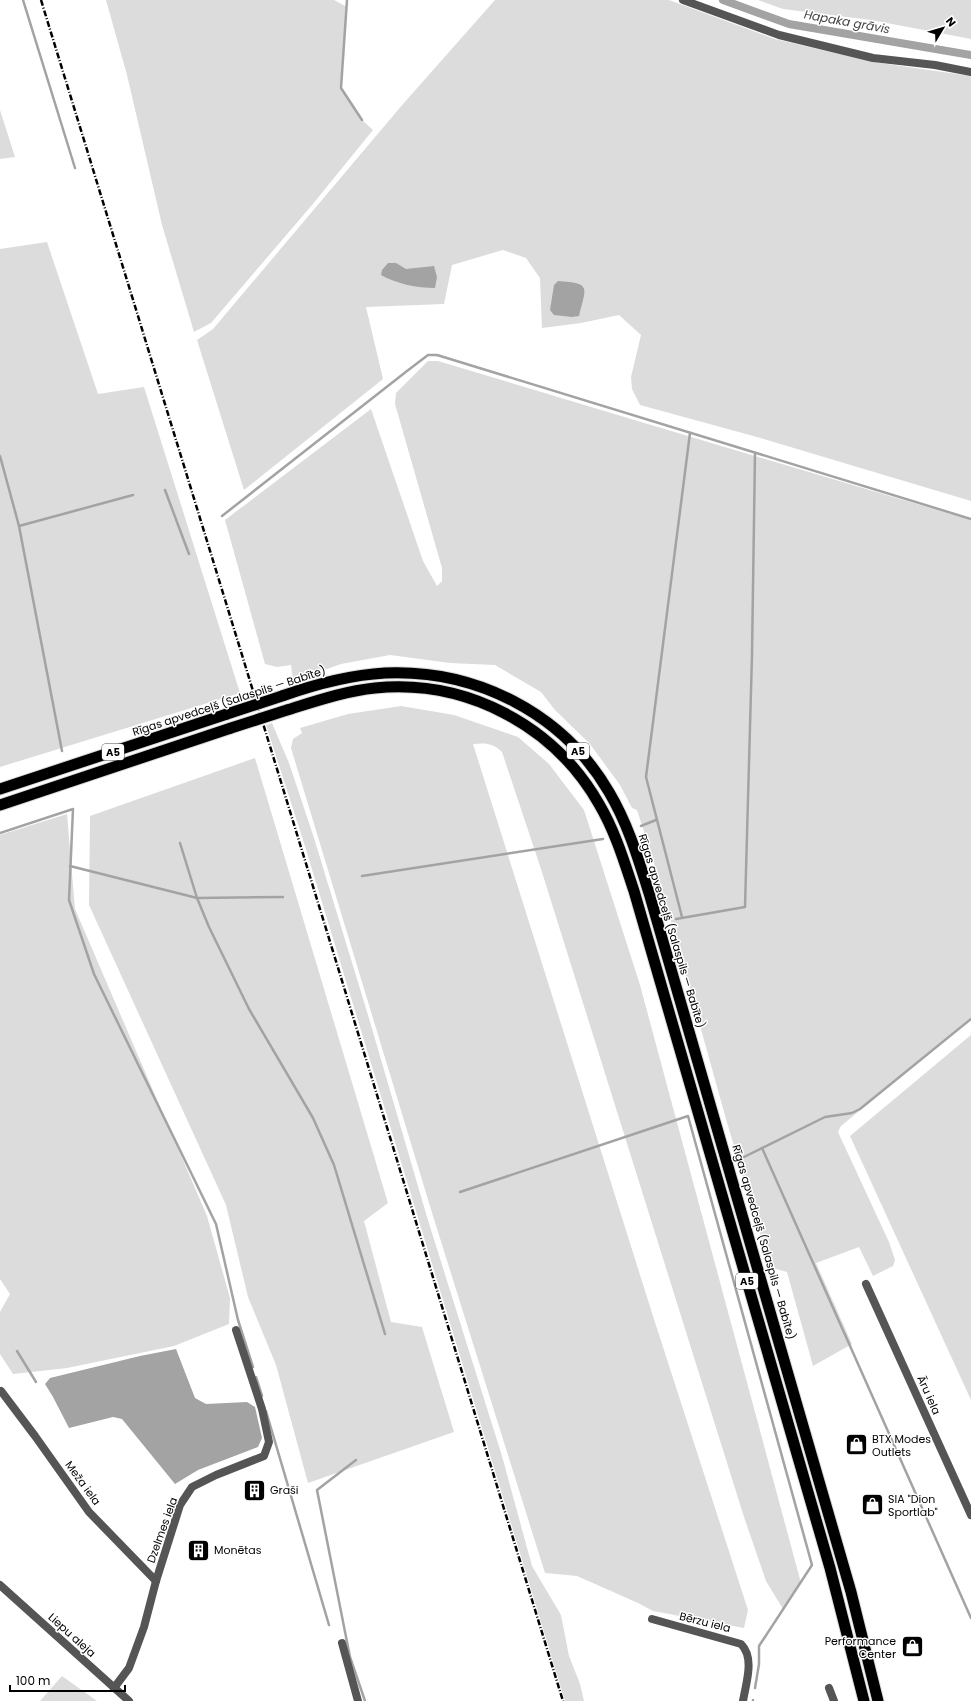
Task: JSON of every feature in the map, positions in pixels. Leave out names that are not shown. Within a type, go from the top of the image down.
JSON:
[{"type":"highway","name":"Rīgas apvedceļš (Salaspils — Babīte)","points":[[0,789],[282,696],[343,679],[385,673],[426,674],[470,684],[511,699],[545,720],[574,746],[602,780],[615,803],[627,828],[649,893],[851,1592],[878,1701]]},
{"type":"highway","name":"A5","points":[[0,805],[287,710],[340,694],[382,688],[418,688],[466,698],[510,715],[536,732],[566,758],[596,798],[614,834],[634,891],[836,1592],[864,1701]]},
{"type":"highway","points":[[836,1592],[838,1586],[843,1585],[847,1586],[851,1592]]},
{"type":"street","points":[[683,0],[785,37],[873,58],[935,65],[971,72]]},
{"type":"street","name":"Āru iela","points":[[866,1284],[971,1515]]},
{"type":"street","name":"Dzelmes iela","points":[[114,1688],[129,1668],[144,1627],[156,1581],[180,1505],[192,1487],[216,1475],[264,1456],[267,1449],[269,1442],[262,1409],[236,1330]]},
{"type":"street","name":"Meža iela","points":[[1,1391],[89,1512],[156,1581]]},
{"type":"street","name":"Liepu aleja","points":[[0,1585],[129,1701]]},
{"type":"street","name":"Bērzu iela","points":[[652,1619],[735,1641],[747,1649],[749,1661],[743,1701]]},
{"type":"street","points":[[342,1643],[358,1701]]},
{"type":"street","points":[[829,1688],[834,1701]]},
{"type":"shaded area","points":[[106,0],[334,0],[347,7],[341,88],[362,120],[373,130],[312,205],[211,323],[194,332],[162,225],[127,75]]},
{"type":"shaded area","points":[[495,0],[669,0],[775,39],[873,62],[971,76],[971,501],[757,437],[640,405],[632,389],[631,377],[641,335],[619,315],[581,323],[542,328],[540,278],[526,258],[503,250],[452,265],[444,304],[366,307],[383,379],[244,490],[197,340],[213,329],[403,104]]},
{"type":"shaded area","points":[[758,0],[971,0],[971,39],[871,20],[783,9]]},
{"type":"shaded area","points":[[0,110],[15,157],[0,159]]},
{"type":"shaded area","points":[[47,242],[98,394],[144,387],[240,693],[0,767],[0,249]]},
{"type":"shaded area","points":[[388,263],[396,263],[406,269],[434,266],[437,277],[435,288],[407,285],[381,275],[382,270]]},
{"type":"shaded area","points":[[558,281],[577,283],[584,288],[579,316],[572,317],[554,315],[550,310],[554,285]]},
{"type":"shaded area","points":[[428,361],[438,361],[971,520],[971,1019],[841,1126],[838,1132],[889,1242],[895,1260],[893,1266],[873,1276],[859,1247],[816,1263],[852,1344],[813,1366],[787,1272],[773,1268],[768,1261],[726,1119],[658,875],[637,810],[632,808],[620,785],[590,744],[555,710],[541,692],[495,665],[450,663],[390,655],[341,664],[293,681],[291,665],[277,667],[265,664],[225,520],[371,409],[423,561],[437,586],[442,581],[442,568],[395,404],[396,393]]},
{"type":"shaded area","points":[[401,706],[454,715],[518,737],[549,764],[584,810],[640,985],[801,1583],[783,1609],[766,1581],[744,1517],[541,869],[502,752],[489,744],[473,744],[652,1313],[748,1610],[744,1628],[653,1611],[577,1576],[545,1573],[433,1216],[291,748],[293,739],[302,733],[300,728],[348,714]]},
{"type":"shaded area","points":[[272,723],[289,763],[314,838],[427,1217],[502,1456],[532,1566],[561,1615],[569,1656],[580,1684],[584,1701],[565,1701],[304,843],[266,725]]},
{"type":"shaded area","points":[[255,758],[388,1203],[364,1221],[391,1322],[422,1327],[454,1432],[308,1483],[276,1365],[248,1297],[226,1205],[89,905],[90,816]]},
{"type":"shaded area","points":[[67,814],[75,909],[207,1216],[230,1298],[229,1324],[174,1346],[67,1368],[13,1374],[0,1354],[0,1312],[10,1294],[0,1279],[0,835]]},
{"type":"shaded area","points":[[971,1035],[971,1400],[850,1136]]},
{"type":"shaded area","points":[[176,1349],[195,1398],[206,1404],[247,1402],[255,1407],[262,1438],[258,1447],[198,1470],[175,1484],[122,1419],[113,1417],[69,1428],[45,1384],[50,1378],[140,1356]]},
{"type":"shaded area","points":[[62,1676],[97,1701],[40,1701]]},
{"type":"waterway","points":[[23,0],[75,168]]},
{"type":"waterway","points":[[347,0],[341,88],[362,120]]},
{"type":"waterway","name":"Hapaka grāvis","points":[[723,0],[789,24],[971,55]]},
{"type":"waterway","points":[[222,516],[428,355],[437,355],[971,519]]},
{"type":"waterway","points":[[682,917],[646,777],[690,433]]},
{"type":"waterway","points":[[676,919],[745,907],[752,655],[755,453]]},
{"type":"waterway","points":[[0,456],[19,526],[62,751]]},
{"type":"waterway","points":[[165,490],[189,554]]},
{"type":"waterway","points":[[19,526],[133,495]]},
{"type":"waterway","points":[[0,833],[73,809],[69,900],[94,974],[216,1224],[238,1320],[253,1367]]},
{"type":"waterway","points":[[641,826],[656,820]]},
{"type":"waterway","points":[[362,876],[603,839]]},
{"type":"waterway","points":[[180,843],[197,898],[209,927],[249,1009],[313,1118],[334,1165],[385,1334]]},
{"type":"waterway","points":[[70,866],[197,898],[283,897]]},
{"type":"waterway","points":[[742,1158],[825,1117],[852,1113],[860,1109],[971,1019]]},
{"type":"waterway","points":[[460,1192],[688,1116],[812,1565],[759,1646],[759,1664],[755,1688]]},
{"type":"waterway","points":[[762,1148],[971,1618]]},
{"type":"waterway","points":[[17,1351],[36,1382]]},
{"type":"waterway","points":[[256,1377],[262,1396]]},
{"type":"waterway","points":[[266,1411],[329,1625]]},
{"type":"waterway","points":[[356,1460],[317,1490],[350,1657],[365,1701]]},
{"type":"railway","points":[[41,0],[563,1701]]},
{"type":"place","name":"BTX Modes Outlets","points":[[856,1445]]},
{"type":"place","name":"Graši","points":[[255,1490]]},
{"type":"place","name":"SIA \"Dion Sportlab\"","points":[[872,1505]]},
{"type":"place","name":"Monētas","points":[[199,1550]]},
{"type":"place","name":"Performance Center","points":[[912,1647]]}]
